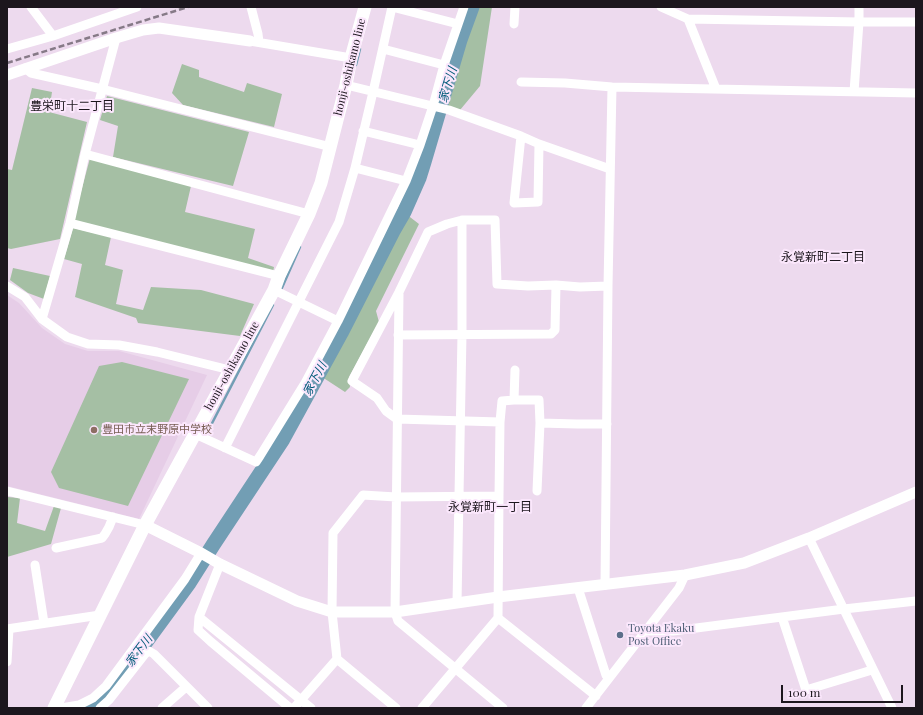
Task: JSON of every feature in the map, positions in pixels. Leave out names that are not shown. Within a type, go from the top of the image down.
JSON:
[{"type":"main road","name":"honji-oshikamo line","points":[[54,708],[145,526],[274,290],[279,276],[309,214],[321,183],[331,147],[351,58],[365,7]]},
{"type":"street","points":[[32,7],[53,36]]},
{"type":"street","points":[[7,50],[137,7]]},
{"type":"street","points":[[250,7],[258,34],[255,42]]},
{"type":"street","points":[[225,448],[300,302],[339,222],[355,168],[392,7],[458,24]]},
{"type":"street","points":[[195,434],[256,462],[306,383],[406,181],[433,106],[444,65],[464,7]]},
{"type":"street","points":[[514,24],[516,7]]},
{"type":"street","points":[[661,7],[688,18],[916,22]]},
{"type":"street","points":[[854,92],[859,7]]},
{"type":"street","points":[[688,18],[716,89]]},
{"type":"street","points":[[7,75],[116,38],[143,30],[158,28],[351,58]]},
{"type":"street","points":[[42,319],[70,223],[102,89],[116,38]]},
{"type":"street","points":[[383,49],[444,65]]},
{"type":"street","points":[[25,68],[31,72],[331,147]]},
{"type":"street","points":[[521,82],[565,83],[612,87],[916,93]]},
{"type":"street","points":[[346,85],[448,110],[610,169]]},
{"type":"street","points":[[605,585],[608,286],[612,87]]},
{"type":"street","points":[[363,131],[420,145]]},
{"type":"street","points":[[521,136],[514,202],[538,202],[539,144]]},
{"type":"street","points":[[86,154],[309,214]]},
{"type":"street","points":[[355,168],[406,181]]},
{"type":"street","points":[[500,422],[397,419],[386,411],[377,398],[352,381],[428,232],[447,224],[462,220],[496,220],[497,284],[580,287],[608,286]]},
{"type":"street","points":[[457,603],[462,334],[462,220]]},
{"type":"street","points":[[70,223],[279,276]]},
{"type":"street","points":[[398,335],[551,334],[555,330],[556,285]]},
{"type":"street","points":[[7,286],[24,298],[42,319],[67,338],[88,344],[119,345],[157,352],[230,370]]},
{"type":"street","points":[[274,290],[338,321]]},
{"type":"street","points":[[398,292],[395,612],[398,621],[503,708]]},
{"type":"street","points":[[514,400],[515,370]]},
{"type":"street","points":[[422,708],[498,618],[500,422],[502,401],[539,400],[540,423],[537,492]]},
{"type":"street","points":[[540,423],[607,424]]},
{"type":"street","points":[[7,490],[145,526],[298,601],[332,612],[395,612],[498,597],[685,575],[744,563],[809,538],[916,492]]},
{"type":"street","points":[[396,708],[337,659],[332,612],[333,533],[362,494],[396,496],[499,496]]},
{"type":"street","points":[[56,548],[102,538],[113,517]]},
{"type":"street","points":[[809,538],[872,670],[892,708]]},
{"type":"street","points":[[61,708],[79,705],[93,698],[106,686],[185,579],[201,553]]},
{"type":"street","points":[[220,564],[199,617],[198,630],[290,708]]},
{"type":"street","points":[[35,565],[44,623]]},
{"type":"street","points":[[586,708],[646,631],[678,588],[685,575]]},
{"type":"street","points":[[578,588],[606,675],[609,678]]},
{"type":"street","points":[[646,631],[673,631],[916,601]]},
{"type":"street","points":[[7,662],[8,629],[100,615]]},
{"type":"street","points":[[199,617],[311,708]]},
{"type":"street","points":[[782,617],[806,690],[872,670]]},
{"type":"street","points":[[498,618],[596,696]]},
{"type":"street","points":[[100,708],[109,700],[145,654],[149,651],[154,654],[208,708]]},
{"type":"street","points":[[294,708],[337,659]]},
{"type":"street","points":[[162,708],[186,686]]},
{"type":"shaded area","name":"豊田市立末野原中学校","points":[[7,295],[19,303],[42,328],[65,344],[88,351],[119,351],[207,375],[139,519],[7,486]]},
{"type":"green space","points":[[475,7],[492,7],[480,86],[460,110],[444,105],[462,42]]},
{"type":"green space","points":[[182,64],[199,70],[199,77],[244,92],[247,83],[282,94],[274,127],[183,105],[172,93]]},
{"type":"green space","points":[[32,88],[52,92],[49,112],[87,122],[60,239],[11,249],[7,248],[7,169],[12,170]]},
{"type":"green space","points":[[107,96],[249,132],[233,186],[113,157],[118,126],[100,120]]},
{"type":"green space","points":[[90,158],[191,186],[185,212],[255,229],[248,258],[274,267],[273,272],[73,222]]},
{"type":"green space","points":[[406,214],[419,224],[376,311],[379,322],[349,377],[350,387],[345,392],[322,377]]},
{"type":"green space","points":[[73,228],[111,237],[105,265],[123,270],[116,304],[143,310],[151,287],[201,290],[254,304],[240,336],[138,323],[136,318],[75,297],[82,264],[64,259]]},
{"type":"green space","points":[[13,268],[50,276],[44,299],[28,293],[10,280]]},
{"type":"green space","points":[[122,362],[189,379],[128,506],[59,488],[51,472],[99,366]]},
{"type":"green space","points":[[7,497],[20,498],[17,523],[45,531],[54,506],[61,508],[51,544],[7,557]]},
{"type":"waterway","name":"家下川","points":[[83,708],[104,698],[148,639],[189,583],[283,439],[341,333],[404,212],[419,178],[460,40],[472,7]]},
{"type":"waterway","points":[[356,65],[360,49]]},
{"type":"waterway","points":[[281,290],[300,247]]},
{"type":"waterway","points":[[207,433],[273,305]]},
{"type":"railway","points":[[7,63],[188,7]]},
{"type":"place","name":"豊田市立末野原中学校","points":[[94,430]]},
{"type":"place","name":"Toyota Ekaku Post Office","points":[[620,635]]},
{"type":"district","name":"豊栄町十二丁目","points":[[72,106]]},
{"type":"district","name":"永覚新町二丁目","points":[[823,257]]},
{"type":"district","name":"永覚新町一丁目","points":[[490,507]]}]
